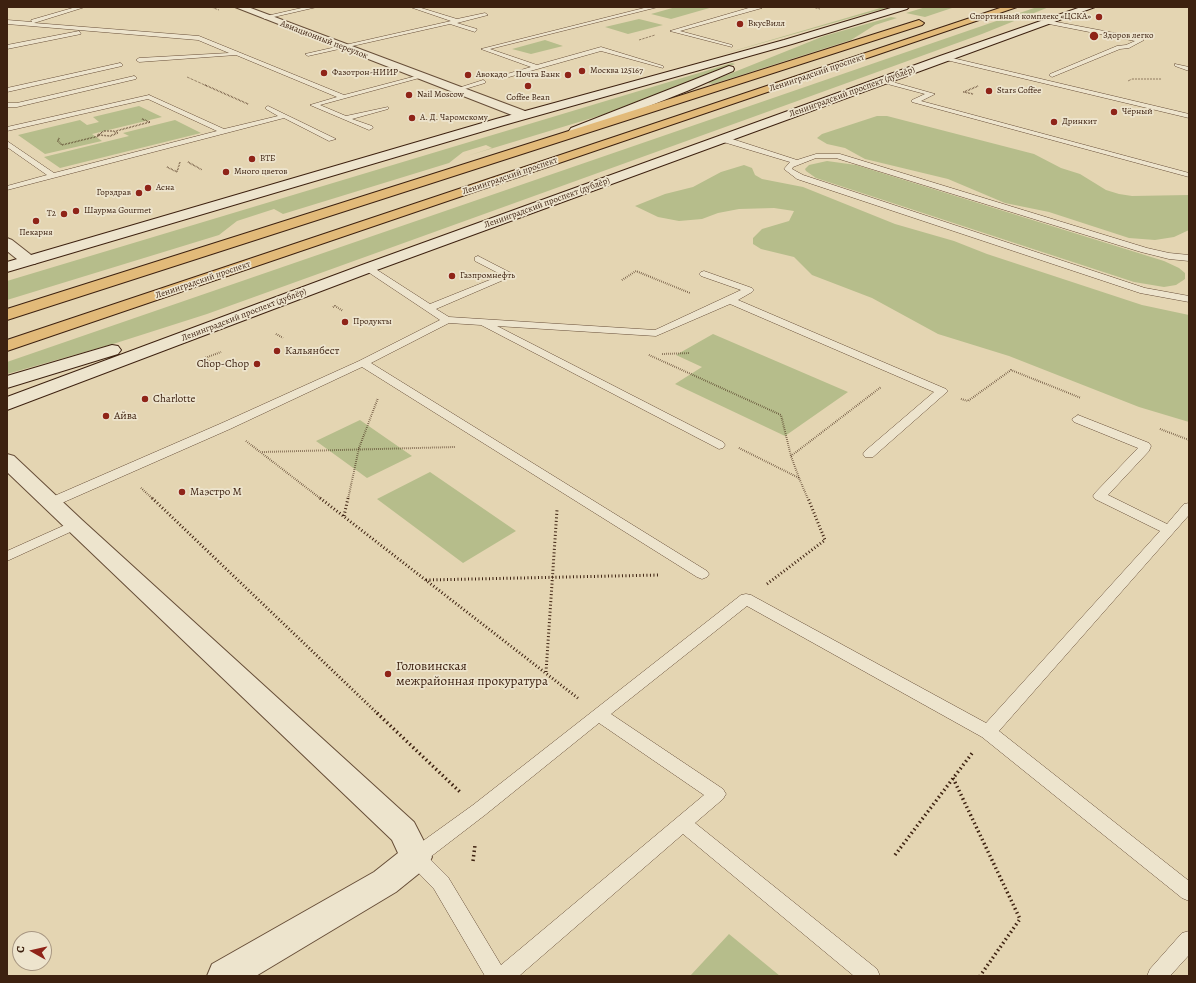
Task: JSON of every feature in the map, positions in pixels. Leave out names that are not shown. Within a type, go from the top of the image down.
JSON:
[{"type":"main road","name":"Авиационный переулок","points":[[240,7],[521,114]]},
{"type":"main road","points":[[7,267],[500,122],[788,42],[904,7]]},
{"type":"main road","name":"Ленинградский проспект","points":[[7,346],[1012,7]]},
{"type":"main road","name":"Ленинградский проспект (дублёр)","points":[[7,404],[368,268],[944,58],[1045,17],[1090,7]]},
{"type":"main road","name":"Ленинградский проспект","points":[[7,315],[930,19]]},
{"type":"main road","points":[[553,140],[683,89],[788,42]]},
{"type":"main road","points":[[710,52],[733,45]]},
{"type":"main road","points":[[500,122],[680,61]]},
{"type":"main road","points":[[7,243],[29,261]]},
{"type":"main road","points":[[7,382],[348,276]]},
{"type":"main road","points":[[7,460],[50,503],[403,831],[416,857],[385,882],[224,976]]},
{"type":"lane","points":[[24,23],[82,7]]},
{"type":"lane","points":[[265,17],[314,7]]},
{"type":"lane","points":[[413,7],[457,21]]},
{"type":"lane","points":[[537,67],[484,49],[655,7]]},
{"type":"lane","points":[[733,45],[673,31],[759,8],[755,7]]},
{"type":"lane","points":[[308,54],[485,15]]},
{"type":"lane","points":[[1045,17],[1141,40],[1126,47],[1119,47],[1052,75]]},
{"type":"lane","points":[[7,22],[199,38],[343,97]]},
{"type":"lane","points":[[450,23],[475,30]]},
{"type":"lane","points":[[7,47],[54,37],[100,30]]},
{"type":"lane","points":[[509,74],[601,50],[661,67]]},
{"type":"lane","points":[[139,60],[239,54]]},
{"type":"lane","points":[[944,58],[1189,116]]},
{"type":"lane","points":[[262,64],[269,62]]},
{"type":"lane","points":[[7,90],[120,65]]},
{"type":"lane","points":[[1176,65],[1189,69]]},
{"type":"lane","points":[[369,128],[313,105],[420,76]]},
{"type":"lane","points":[[7,105],[17,105],[134,78]]},
{"type":"lane","points":[[882,81],[932,94],[914,101],[1189,175]]},
{"type":"lane","points":[[455,90],[483,82]]},
{"type":"lane","points":[[7,129],[74,112],[149,97],[224,132]]},
{"type":"lane","points":[[49,98],[58,102]]},
{"type":"lane","points":[[268,108],[332,139]]},
{"type":"lane","points":[[346,118],[386,108]]},
{"type":"lane","points":[[7,188],[285,116]]},
{"type":"lane","points":[[723,139],[797,162]]},
{"type":"lane","points":[[7,144],[53,176]]},
{"type":"lane","points":[[1189,258],[1169,256],[1144,250],[846,158],[827,155],[816,156],[790,165],[788,169],[800,177],[1137,289],[1161,295],[1189,299]]},
{"type":"lane","points":[[1189,249],[1189,255]]},
{"type":"lane","points":[[429,308],[510,275],[478,259]]},
{"type":"lane","points":[[368,268],[447,320],[656,333],[749,290],[704,274]]},
{"type":"lane","points":[[730,300],[899,374],[942,391],[869,454]]},
{"type":"lane","points":[[50,503],[226,426],[363,363],[447,320]]},
{"type":"lane","points":[[480,322],[719,445]]},
{"type":"lane","points":[[363,363],[702,574]]},
{"type":"lane","points":[[1078,419],[1146,446],[1100,496],[1169,530]]},
{"type":"lane","points":[[988,732],[1189,507]]},
{"type":"lane","points":[[7,556],[74,525]]},
{"type":"lane","points":[[496,976],[441,883],[416,857],[479,810],[746,599],[988,732],[1189,892]]},
{"type":"lane","points":[[504,976],[684,824],[716,794],[599,714]]},
{"type":"lane","points":[[684,824],[870,976]]},
{"type":"lane","points":[[1157,976],[1189,940]]},
{"type":"path","points":[[812,7],[820,9]]},
{"type":"path","points":[[181,75],[260,110],[268,108]]},
{"type":"path","points":[[973,94],[964,92],[982,85]]},
{"type":"path","points":[[116,131],[117,134],[113,136],[103,137],[98,135],[104,131],[116,131],[184,113]]},
{"type":"path","points":[[183,157],[193,166],[202,170]]},
{"type":"path","points":[[94,210],[99,214]]},
{"type":"path","points":[[622,280],[636,271],[719,305]]},
{"type":"path","points":[[328,309],[335,306],[343,311]]},
{"type":"path","points":[[276,334],[283,338]]},
{"type":"path","points":[[642,351],[782,415],[791,456],[825,540],[746,599]]},
{"type":"path","points":[[212,364],[205,358],[221,352]]},
{"type":"path","points":[[649,355],[690,353]]},
{"type":"path","points":[[942,391],[968,401],[1012,370],[1086,400]]},
{"type":"path","points":[[791,456],[899,374]]},
{"type":"path","points":[[344,516],[360,448],[386,377]]},
{"type":"path","points":[[226,426],[599,714]]},
{"type":"path","points":[[1159,429],[1189,440]]},
{"type":"path","points":[[719,445],[740,449],[799,478]]},
{"type":"path","points":[[260,452],[360,448],[497,446]]},
{"type":"path","points":[[123,471],[479,810],[473,861]]},
{"type":"path","points":[[546,673],[559,484]]},
{"type":"path","points":[[426,580],[702,574]]},
{"type":"path","points":[[894,855],[988,732]]},
{"type":"path","points":[[953,778],[1020,919],[980,976]]},
{"type":"green space","points":[[676,7],[713,7],[671,19],[651,14]]},
{"type":"green space","points":[[890,7],[716,56],[877,9]]},
{"type":"green space","points":[[926,7],[955,7],[925,17],[906,13]]},
{"type":"green space","points":[[1037,7],[1049,7],[982,34],[207,314],[113,344],[7,374],[7,362]]},
{"type":"green space","points":[[891,17],[897,18],[875,25],[851,40],[713,84],[707,83],[824,36]]},
{"type":"green space","points":[[639,19],[663,25],[628,34],[605,27]]},
{"type":"green space","points":[[545,40],[563,46],[531,54],[512,49]]},
{"type":"green space","points":[[732,63],[735,64],[602,115],[467,156],[492,148],[486,145],[463,152],[449,163],[283,214],[274,209],[237,221],[219,235],[7,300],[7,281]]},
{"type":"green space","points":[[139,106],[162,117],[92,134],[102,141],[45,154],[18,135],[80,120],[87,125],[99,122],[93,117]]},
{"type":"green space","points":[[877,116],[887,116],[1034,154],[1061,168],[1080,174],[1106,190],[1119,194],[1132,196],[1189,195],[1189,230],[1174,237],[1155,240],[1129,238],[1049,212],[1005,203],[948,179],[865,159],[845,148],[827,144],[817,138],[822,134]]},
{"type":"green space","points":[[175,120],[201,133],[60,168],[44,157],[129,136],[123,133]]},
{"type":"green space","points":[[827,161],[856,165],[1164,261],[1179,268],[1185,273],[1185,279],[1176,285],[1164,287],[1134,282],[816,178],[805,169],[809,165]]},
{"type":"green space","points":[[744,165],[752,168],[755,175],[762,179],[803,187],[895,224],[954,241],[987,254],[1142,305],[1189,315],[1189,422],[1139,407],[1009,356],[938,334],[872,298],[812,275],[794,257],[761,249],[753,244],[753,238],[762,229],[789,221],[794,211],[774,208],[739,209],[718,213],[702,219],[679,221],[658,217],[635,206],[665,194],[693,187],[721,172]]},
{"type":"green space","points":[[713,334],[848,392],[785,436],[675,384],[702,367],[676,355]]},
{"type":"green space","points":[[360,420],[412,456],[367,478],[316,441]]},
{"type":"green space","points":[[430,472],[516,531],[463,563],[377,499]]},
{"type":"green space","points":[[729,934],[780,976],[690,976]]},
{"type":"place","name":"Спортивный комплекс «ЦСКА»","points":[[1099,17]]},
{"type":"place","name":"ВкусВилл","points":[[740,24]]},
{"type":"place","name":"Здоров легко","points":[[1094,36]]},
{"type":"place","name":"Москва 125167","points":[[582,71]]},
{"type":"place","name":"Фазотрон-НИИР","points":[[324,73]]},
{"type":"place","name":"Авокадо","points":[[468,75]]},
{"type":"place","name":"Почта Банк","points":[[568,75]]},
{"type":"place","name":"Coffee Bean","points":[[528,86]]},
{"type":"place","name":"Stars Coffee","points":[[989,91]]},
{"type":"place","name":"Nail Moscow","points":[[409,95]]},
{"type":"place","name":"Чёрный","points":[[1114,112]]},
{"type":"place","name":"А. Д. Чаромскому","points":[[412,118]]},
{"type":"place","name":"Дринкит","points":[[1054,122]]},
{"type":"place","name":"ВТБ","points":[[252,159]]},
{"type":"place","name":"Много цветов","points":[[226,172]]},
{"type":"place","name":"Асна","points":[[148,188]]},
{"type":"place","name":"Горздрав","points":[[139,193]]},
{"type":"place","name":"Шаурма Gourmet","points":[[76,211]]},
{"type":"place","name":"T2","points":[[64,214]]},
{"type":"place","name":"Пекарня","points":[[36,221]]},
{"type":"place","name":"Газпромнефть","points":[[452,276]]},
{"type":"place","name":"Продукты","points":[[345,322]]},
{"type":"place","name":"Кальянбест","points":[[277,351]]},
{"type":"place","name":"Chop-Chop","points":[[257,364]]},
{"type":"place","name":"Charlotte","points":[[145,399]]},
{"type":"place","name":"Айва","points":[[106,416]]},
{"type":"place","name":"Маэстро М","points":[[182,492]]},
{"type":"place","name":"Головинская межрайонная прокуратура","points":[[388,674]]}]
